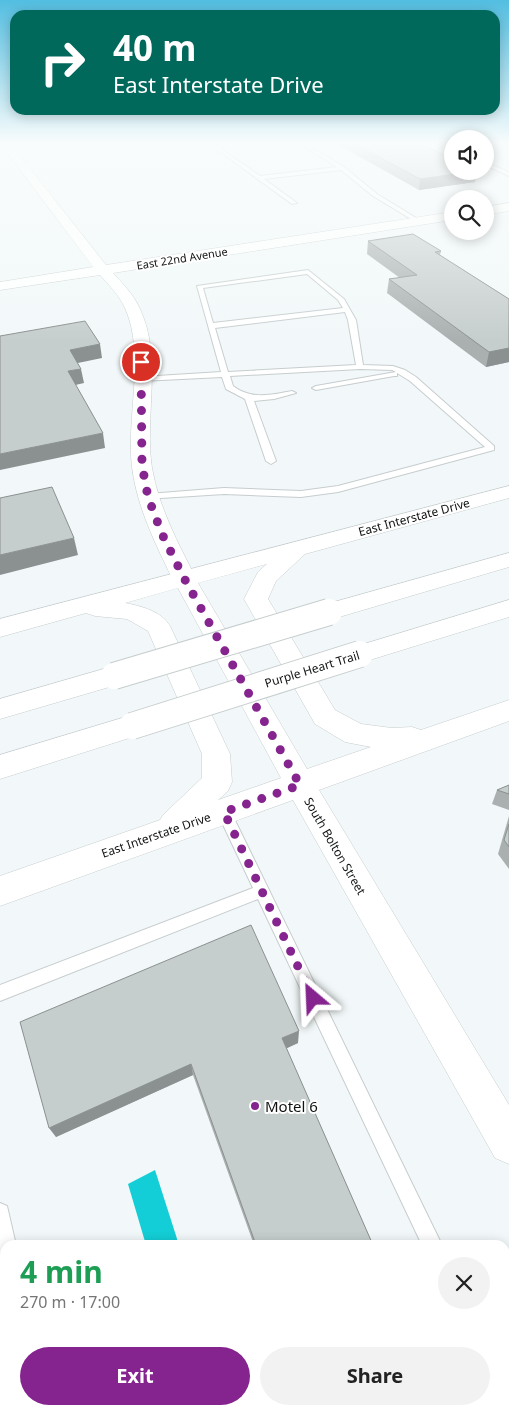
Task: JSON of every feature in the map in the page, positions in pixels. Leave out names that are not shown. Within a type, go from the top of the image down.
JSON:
[{"type":"main road","name":"South Bolton Street","points":[[56,209],[123,293],[134,313],[140,335],[142,465],[148,497],[162,534],[184,578],[300,785],[509,1144]]},
{"type":"main road","name":"East 22nd Avenue","points":[[0,286],[444,217]]},
{"type":"main road","name":"East Interstate Drive","points":[[0,628],[509,492]]},
{"type":"main road","points":[[299,548],[266,577],[256,599],[326,717],[355,734],[392,739],[430,738]]},
{"type":"main road","points":[[0,709],[509,560]]},
{"type":"main road","points":[[77,608],[122,610],[145,616],[158,626],[216,754],[217,782],[168,831]]},
{"type":"main road","name":"Purple Heart Trail","points":[[0,768],[509,608]]},
{"type":"main road","name":"East Interstate Drive","points":[[0,890],[509,710]]},
{"type":"lane","points":[[398,209],[418,221]]},
{"type":"lane","points":[[292,393],[249,399],[239,396],[229,387],[199,287],[308,272],[341,299],[347,310],[352,320],[360,368]]},
{"type":"lane","points":[[210,326],[347,310]]},
{"type":"lane","points":[[141,379],[393,368],[413,380],[491,448],[338,489],[301,494],[224,491],[148,497]]},
{"type":"lane","points":[[316,388],[402,372]]},
{"type":"lane","points":[[249,399],[271,461]]},
{"type":"lane","points":[[224,812],[430,1240]]},
{"type":"lane","points":[[0,993],[262,892]]},
{"type":"lane","points":[[0,1213],[5,1240]]},
{"type":"water","points":[[155,1170],[177,1240],[145,1240],[128,1184]]},
{"type":"building","points":[[413,234],[441,251],[435,252],[509,299],[509,348],[489,352],[389,279],[417,275],[368,241]]},
{"type":"building","points":[[85,321],[100,344],[70,350],[81,369],[68,371],[103,433],[0,454],[0,336]]},
{"type":"building","points":[[52,487],[74,538],[0,555],[0,498]]},
{"type":"building","points":[[509,785],[509,794],[497,790]]},
{"type":"building","points":[[509,824],[509,847],[504,840]]},
{"type":"building","name":"Motel 6","points":[[251,925],[299,1031],[282,1038],[371,1240],[254,1240],[191,1064],[49,1128],[20,1022]]},
{"type":"place","name":"Motel 6","points":[[255,1106]]},
{"type":"route","points":[[141,362],[142,465],[148,497],[162,534],[184,578],[300,785],[224,812],[313,998]]}]
